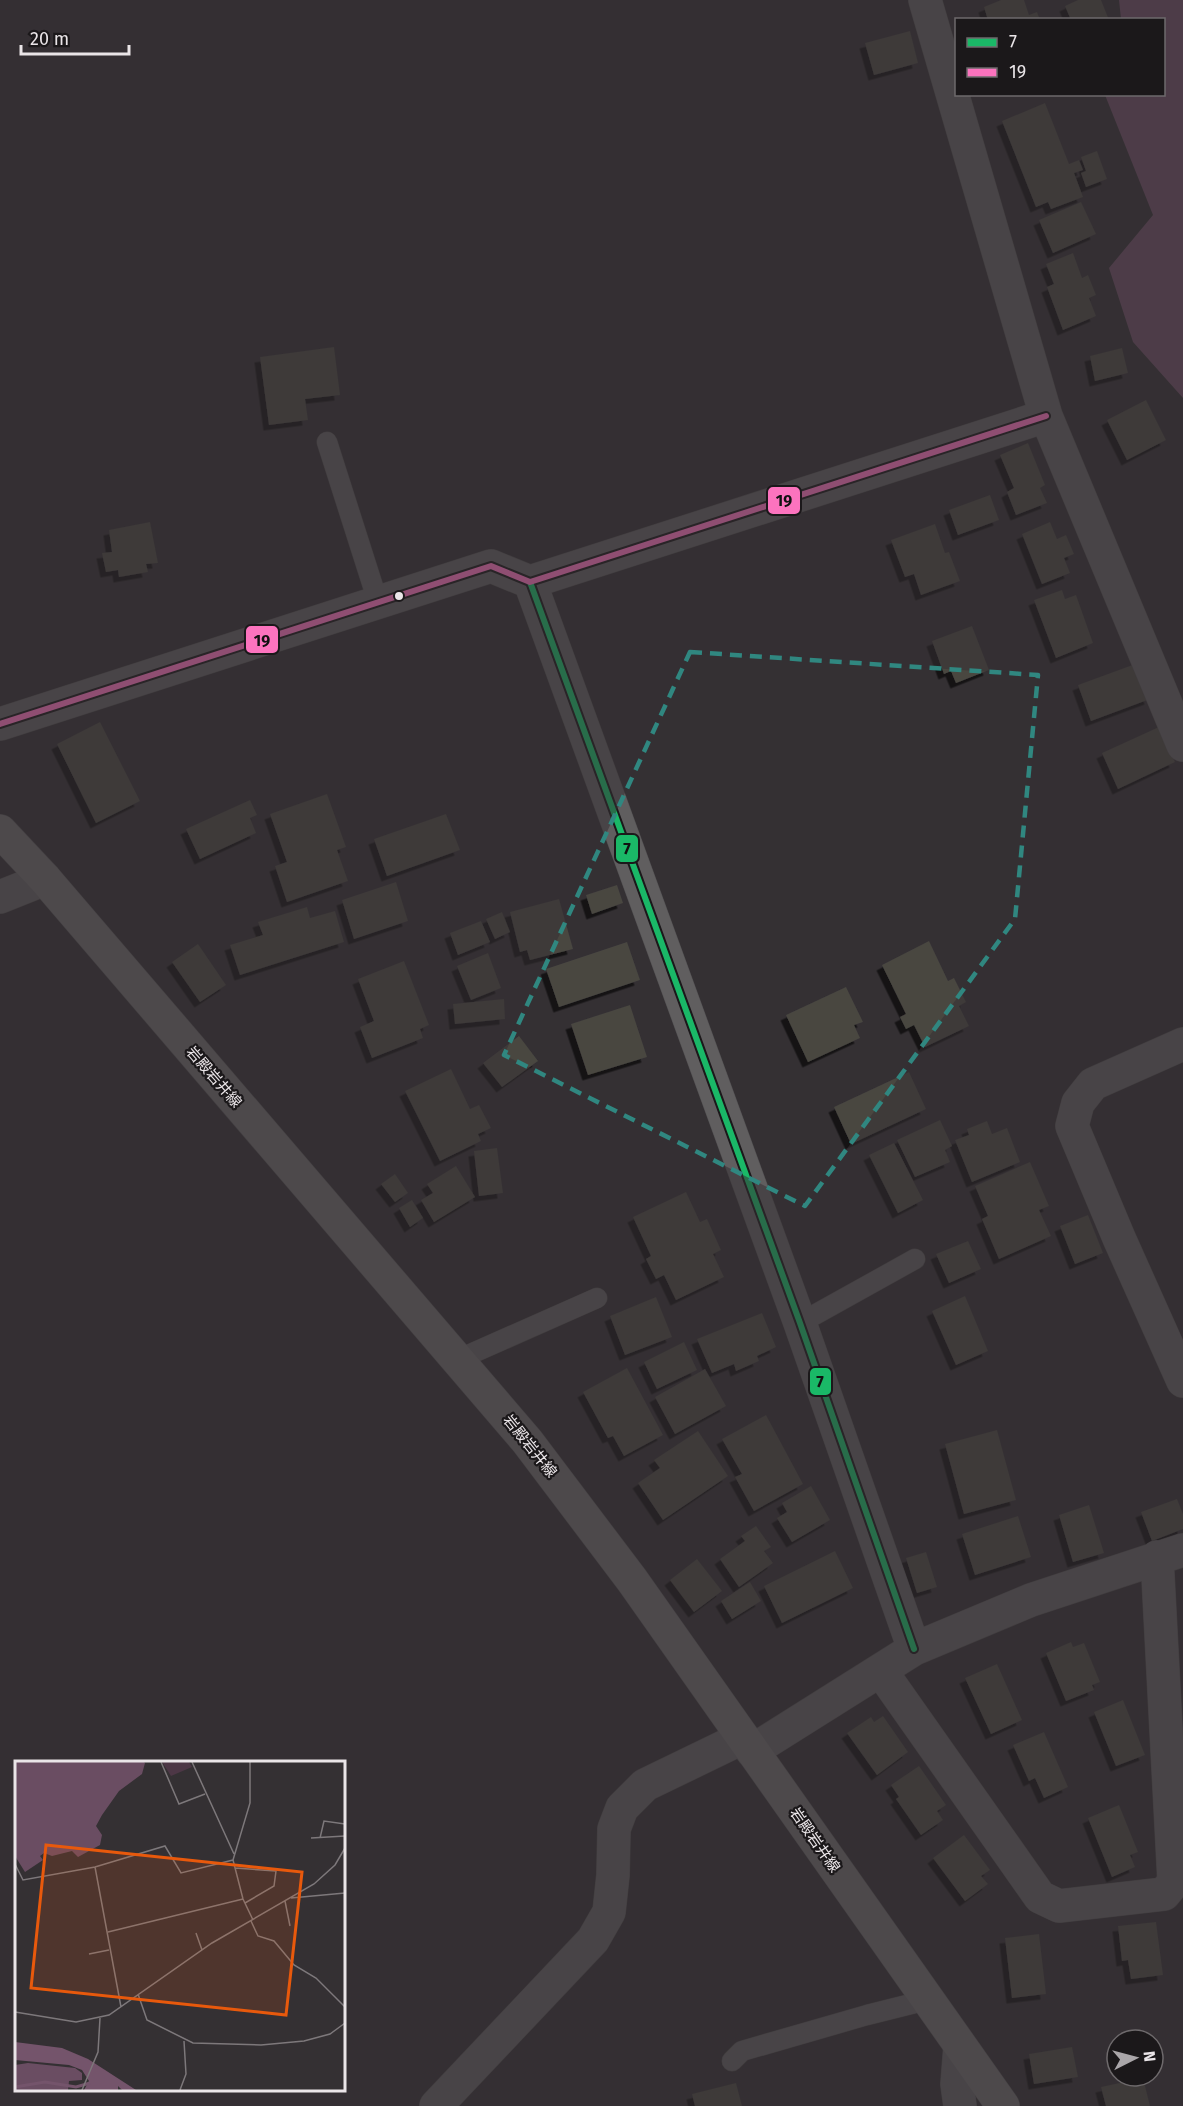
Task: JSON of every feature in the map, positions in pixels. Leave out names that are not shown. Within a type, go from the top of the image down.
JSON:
[{"type":"main road","name":"岩殿岩井線","points":[[0,831],[45,879],[527,1441],[611,1552],[1003,2106]]},
{"type":"street","points":[[925,0],[1046,416],[1183,745]]},
{"type":"street","points":[[0,724],[491,566],[530,582],[1046,416]]},
{"type":"street","points":[[530,582],[800,1323],[914,1649]]},
{"type":"street","points":[[0,897],[45,879]]},
{"type":"street","points":[[1183,1044],[1093,1084],[1078,1103],[1072,1126],[1183,1381]]},
{"type":"street","points":[[436,2106],[593,1940],[609,1912],[614,1830],[622,1808],[645,1785],[747,1744],[881,1671],[914,1649],[1031,1600],[1170,1554],[1174,1882],[1164,1894],[1059,1906],[1040,1897],[881,1671]]},
{"type":"street","points":[[960,2046],[957,2084],[960,2106]]},
{"type":"lane","points":[[327,442],[378,602]]},
{"type":"lane","points":[[800,1323],[915,1258]]},
{"type":"lane","points":[[457,1360],[597,1298]]},
{"type":"lane","points":[[732,2061],[742,2051],[927,2000]]},
{"type":"highlighted area","points":[[690,652],[1038,675],[1015,919],[805,1206],[504,1055]]},
{"type":"shaded area","points":[[1119,0],[1183,0],[1183,398],[1133,342],[1109,268],[1153,215],[1105,96],[1165,96],[1165,18],[1121,18]]},
{"type":"building","points":[[1001,0],[1024,0],[1029,15],[1037,12],[1039,18],[987,18],[984,7]]},
{"type":"building","points":[[1078,0],[1101,0],[1108,18],[1070,18],[1065,6]]},
{"type":"building","points":[[910,31],[918,63],[874,75],[865,43]]},
{"type":"building","points":[[1045,103],[1069,164],[1079,160],[1083,170],[1074,173],[1083,197],[1051,209],[1048,202],[1036,207],[1002,121]]},
{"type":"building","points":[[1097,151],[1107,179],[1086,187],[1081,173],[1086,171],[1081,157]]},
{"type":"building","points":[[1081,202],[1096,234],[1053,253],[1039,220]]},
{"type":"building","points":[[1073,253],[1082,278],[1088,275],[1096,295],[1089,298],[1096,316],[1063,330],[1047,287],[1054,284],[1046,264]]},
{"type":"building","points":[[334,347],[340,395],[305,399],[308,420],[269,425],[260,357]]},
{"type":"building","points":[[1122,348],[1128,373],[1095,381],[1090,356]]},
{"type":"building","points":[[1146,400],[1166,440],[1127,460],[1107,420]]},
{"type":"building","points":[[1028,443],[1045,485],[1040,488],[1047,503],[1016,515],[1007,492],[1014,488],[1000,455]]},
{"type":"building","points":[[990,495],[999,520],[958,535],[949,510]]},
{"type":"building","points":[[150,522],[158,563],[146,564],[148,572],[119,577],[118,570],[106,572],[102,553],[112,552],[109,530]]},
{"type":"building","points":[[1050,522],[1057,539],[1066,535],[1074,554],[1064,558],[1070,573],[1042,584],[1022,534]]},
{"type":"building","points":[[935,524],[945,553],[949,552],[960,581],[921,595],[914,574],[905,577],[891,540]]},
{"type":"building","points":[[1062,590],[1065,599],[1076,595],[1093,643],[1056,658],[1034,600]]},
{"type":"building","points":[[972,626],[989,670],[956,683],[951,671],[944,674],[932,641]]},
{"type":"building","points":[[1138,663],[1150,699],[1091,721],[1078,685]]},
{"type":"building","points":[[100,722],[140,801],[96,823],[57,744]]},
{"type":"building","points":[[1159,727],[1175,762],[1118,789],[1102,753]]},
{"type":"building","points":[[327,794],[346,847],[337,850],[348,881],[287,902],[275,866],[287,862],[270,814]]},
{"type":"building","points":[[250,800],[257,815],[250,818],[256,833],[200,859],[186,829]]},
{"type":"building","points":[[446,814],[460,850],[387,876],[374,839]]},
{"type":"building","points":[[396,882],[408,921],[354,939],[342,900]]},
{"type":"building","points":[[617,885],[623,903],[592,914],[586,895]]},
{"type":"building","points":[[559,899],[573,949],[530,960],[527,950],[520,952],[510,912]]},
{"type":"building","points":[[307,907],[310,918],[335,911],[344,942],[240,975],[230,945],[263,935],[258,922]]},
{"type":"building","points":[[502,912],[510,932],[495,939],[486,919]]},
{"type":"building","points":[[481,921],[490,942],[458,955],[450,933]]},
{"type":"building","points":[[929,941],[948,981],[954,978],[966,1002],[959,1006],[969,1026],[925,1047],[914,1025],[906,1029],[900,1017],[906,1014],[882,965]]},
{"type":"building","points":[[627,942],[640,980],[559,1007],[546,969]]},
{"type":"building","points":[[198,944],[226,985],[200,1002],[172,962]]},
{"type":"building","points":[[488,953],[501,988],[471,1000],[457,966]]},
{"type":"building","points":[[404,961],[429,1025],[420,1029],[423,1038],[372,1058],[360,1027],[374,1021],[358,979]]},
{"type":"building","points":[[846,987],[863,1022],[854,1025],[860,1038],[808,1062],[786,1015]]},
{"type":"building","points":[[504,999],[505,1019],[455,1024],[453,1004]]},
{"type":"building","points":[[630,1005],[647,1057],[588,1075],[571,1024]]},
{"type":"building","points":[[519,1036],[538,1061],[502,1087],[483,1063]]},
{"type":"building","points":[[451,1069],[470,1109],[479,1105],[491,1128],[478,1134],[481,1141],[440,1161],[405,1091]]},
{"type":"building","points":[[909,1072],[926,1109],[851,1144],[834,1107]]},
{"type":"building","points":[[940,1120],[952,1146],[945,1150],[950,1162],[915,1177],[897,1140]]},
{"type":"building","points":[[987,1121],[992,1134],[1007,1128],[1020,1162],[972,1182],[955,1140],[969,1135],[967,1129]]},
{"type":"building","points":[[894,1143],[923,1200],[898,1213],[869,1155]]},
{"type":"building","points":[[497,1148],[503,1193],[479,1196],[474,1151]]},
{"type":"building","points":[[1030,1162],[1049,1206],[1039,1210],[1051,1236],[999,1259],[982,1219],[988,1216],[975,1186]]},
{"type":"building","points":[[456,1166],[475,1197],[434,1222],[421,1200],[433,1193],[427,1184]]},
{"type":"building","points":[[395,1174],[408,1193],[395,1202],[381,1184]]},
{"type":"building","points":[[686,1192],[700,1222],[707,1219],[721,1250],[713,1254],[724,1277],[676,1300],[664,1275],[656,1279],[646,1259],[651,1256],[633,1217]]},
{"type":"building","points":[[412,1200],[423,1218],[410,1227],[399,1208]]},
{"type":"building","points":[[1088,1215],[1103,1253],[1075,1264],[1060,1226]]},
{"type":"building","points":[[968,1241],[981,1269],[949,1283],[936,1254]]},
{"type":"building","points":[[965,1296],[988,1351],[956,1365],[932,1311]]},
{"type":"building","points":[[656,1297],[672,1337],[625,1355],[610,1316]]},
{"type":"building","points":[[762,1313],[776,1347],[757,1356],[759,1361],[736,1371],[734,1364],[712,1373],[697,1339]]},
{"type":"building","points":[[684,1342],[697,1370],[657,1389],[644,1362]]},
{"type":"building","points":[[627,1368],[663,1435],[624,1456],[613,1436],[608,1438],[583,1392]]},
{"type":"building","points":[[705,1369],[726,1406],[675,1434],[655,1397]]},
{"type":"building","points":[[766,1415],[803,1484],[754,1511],[735,1477],[742,1474],[722,1439]]},
{"type":"building","points":[[997,1430],[1016,1500],[964,1514],[945,1444]]},
{"type":"building","points":[[698,1431],[728,1476],[663,1520],[638,1483],[660,1468],[654,1460]]},
{"type":"building","points":[[811,1486],[830,1520],[792,1542],[777,1518],[787,1512],[782,1503]]},
{"type":"building","points":[[1177,1499],[1183,1514],[1183,1529],[1152,1541],[1141,1512]]},
{"type":"building","points":[[1089,1505],[1104,1553],[1073,1562],[1059,1515]]},
{"type":"building","points":[[1018,1516],[1031,1557],[975,1575],[962,1534]]},
{"type":"building","points":[[756,1526],[771,1547],[764,1551],[773,1563],[739,1587],[720,1559],[745,1541],[741,1536]]},
{"type":"building","points":[[835,1551],[853,1588],[782,1623],[764,1586]]},
{"type":"building","points":[[926,1552],[937,1587],[917,1593],[906,1558]]},
{"type":"building","points":[[697,1559],[722,1591],[694,1612],[670,1580]]},
{"type":"building","points":[[750,1582],[761,1601],[732,1619],[721,1601]]},
{"type":"building","points":[[1071,1642],[1073,1647],[1084,1643],[1100,1682],[1092,1685],[1094,1690],[1066,1701],[1046,1653]]},
{"type":"building","points":[[997,1664],[1022,1720],[991,1734],[965,1678]]},
{"type":"building","points":[[1123,1700],[1145,1755],[1116,1766],[1094,1712]]},
{"type":"building","points":[[883,1716],[908,1752],[877,1775],[847,1733],[871,1717],[874,1722]]},
{"type":"building","points":[[1044,1732],[1068,1787],[1044,1798],[1035,1778],[1029,1781],[1013,1745]]},
{"type":"building","points":[[919,1766],[946,1805],[937,1811],[943,1820],[921,1835],[896,1799],[899,1797],[891,1785]]},
{"type":"building","points":[[1119,1805],[1138,1852],[1130,1855],[1135,1867],[1112,1877],[1088,1818]]},
{"type":"building","points":[[964,1835],[990,1870],[981,1876],[988,1884],[965,1901],[933,1858]]},
{"type":"building","points":[[1156,1922],[1163,1975],[1131,1979],[1128,1960],[1122,1961],[1118,1926]]},
{"type":"building","points":[[1039,1934],[1046,1994],[1012,1998],[1005,1938]]},
{"type":"building","points":[[1072,2047],[1078,2077],[1034,2084],[1029,2054]]},
{"type":"building","points":[[736,2083],[742,2106],[695,2106],[692,2094]]},
{"type":"building","points":[[1101,2087],[1146,2088],[1150,2106],[1106,2106]]},
{"type":"transit line","name":"19","points":[[0,724],[491,566],[530,582],[1046,416]]},
{"type":"transit line","name":"7","points":[[530,582],[800,1323],[914,1649]]}]
